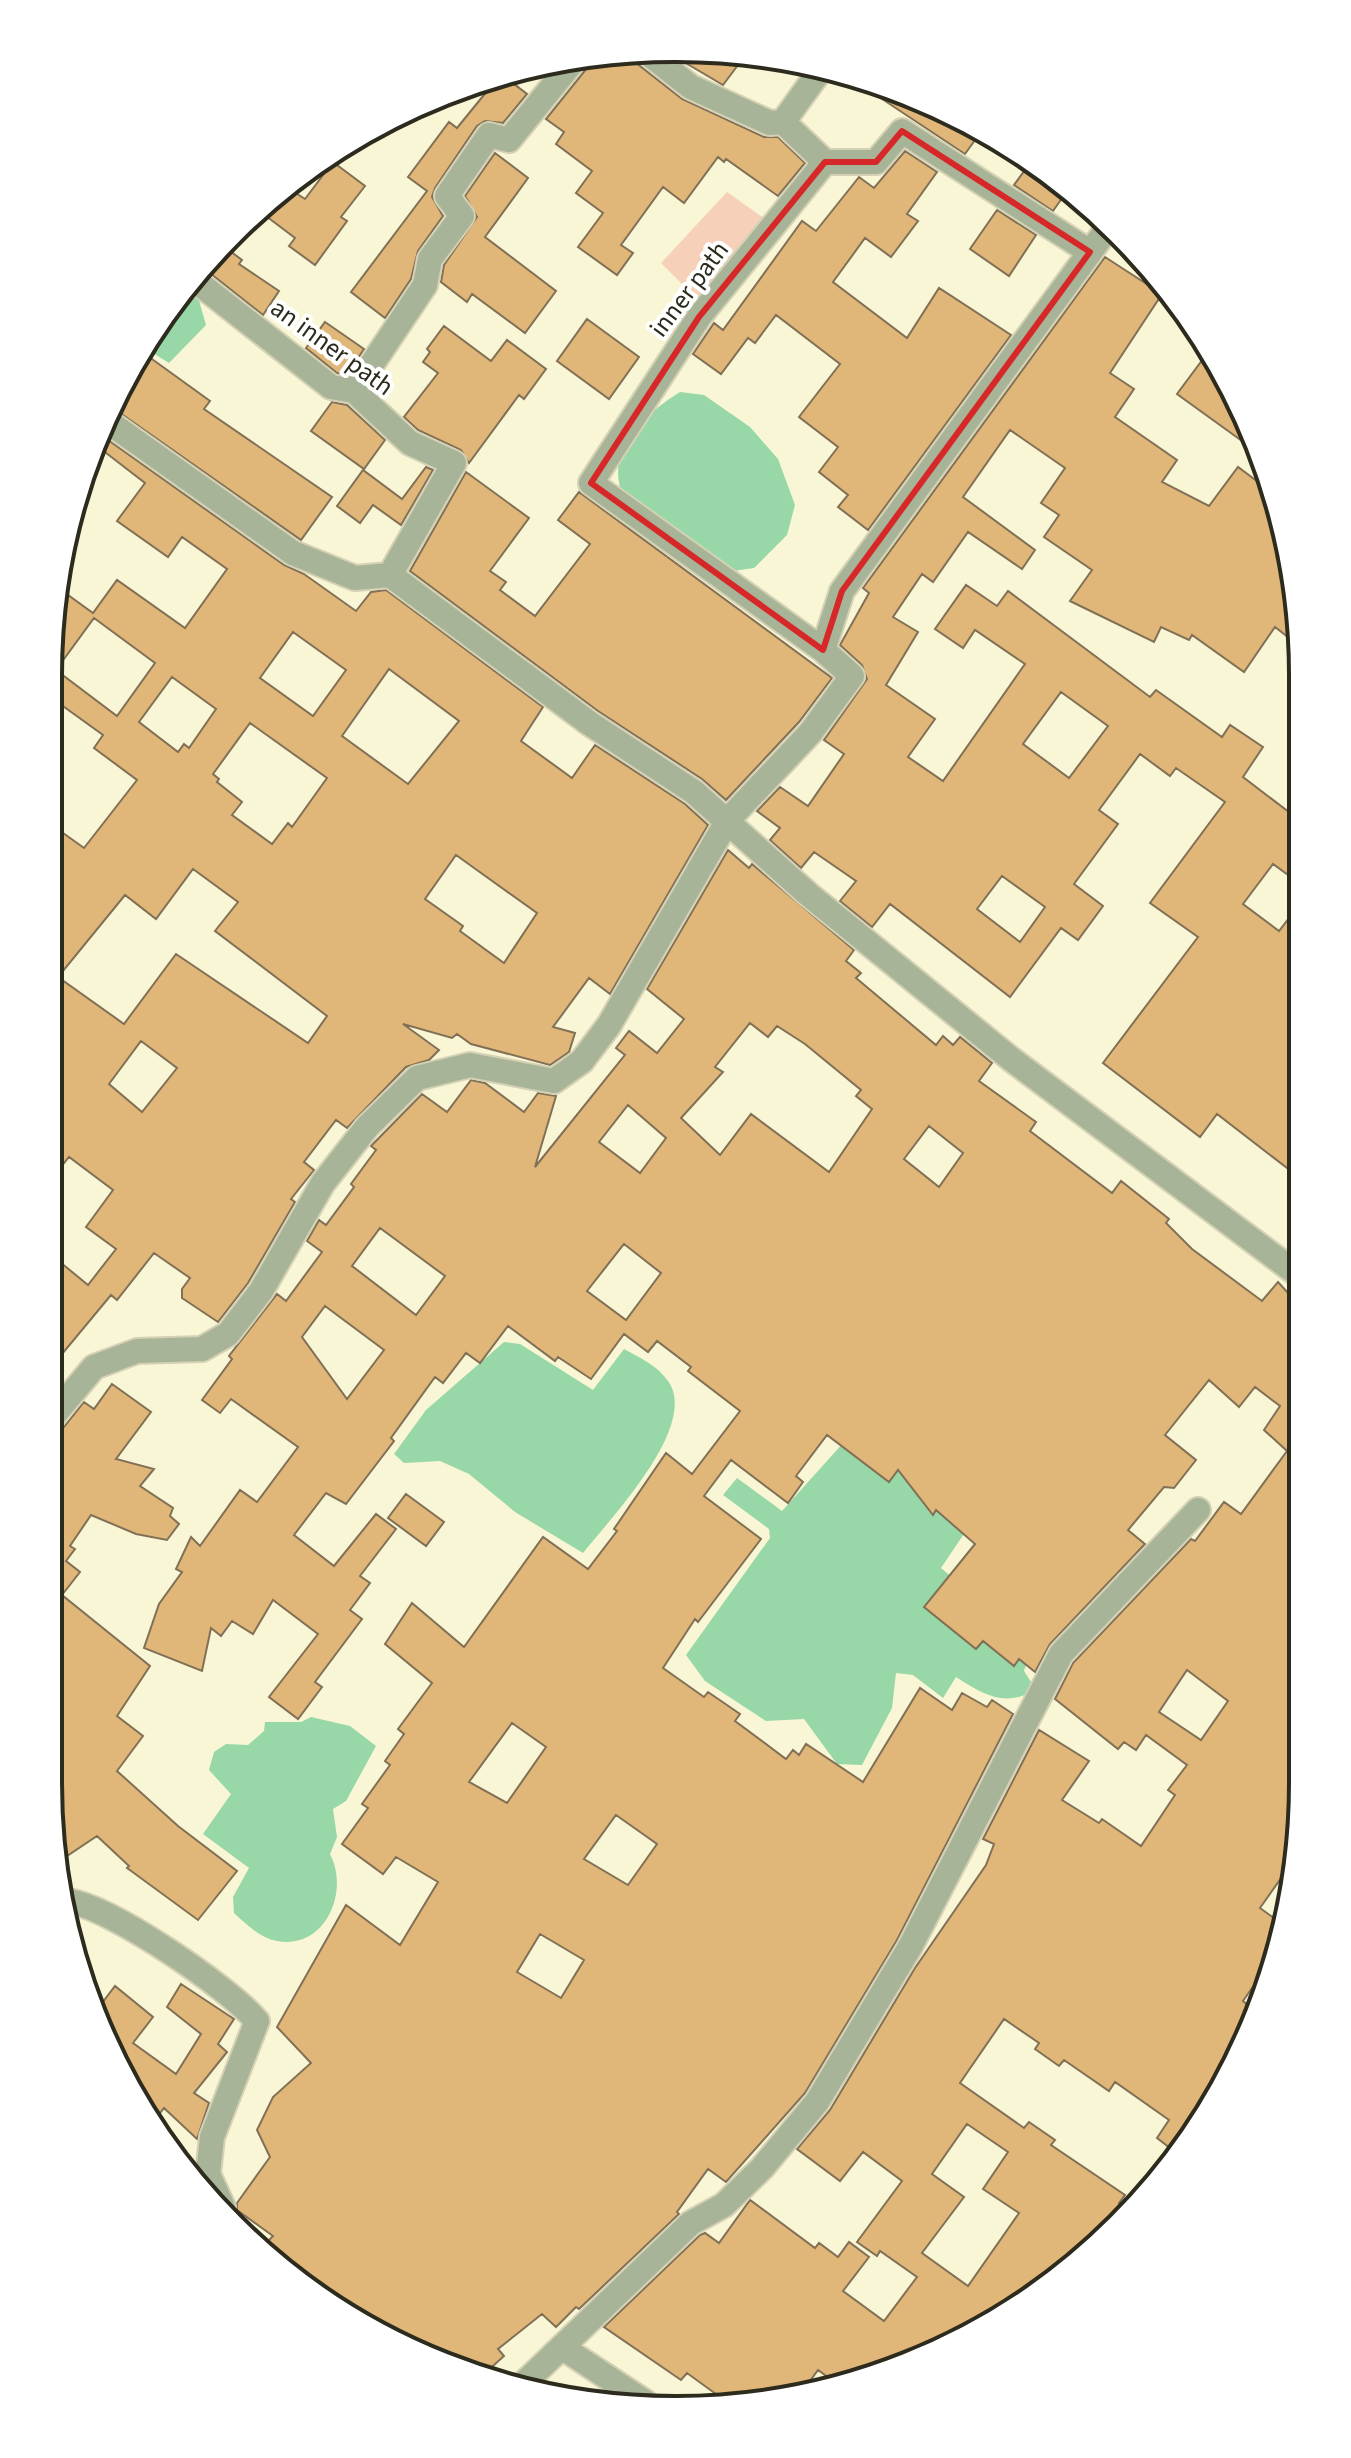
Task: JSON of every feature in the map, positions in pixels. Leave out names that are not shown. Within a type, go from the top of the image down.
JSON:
[{"type":"street","points":[[660,62],[691,87],[770,123],[783,122],[825,162],[876,162],[902,131],[1090,252]]},
{"type":"street","points":[[354,391],[425,285],[430,259],[462,216],[447,196],[489,135],[509,140],[564,73]]},
{"type":"street","points":[[783,122],[814,78]]},
{"type":"street","name":"inner path","points":[[823,650],[591,483],[699,317],[825,162]]},
{"type":"street","points":[[62,1405],[94,1367],[137,1351],[202,1349],[228,1334],[261,1291],[323,1183],[367,1127],[417,1078],[470,1065],[554,1081],[582,1061],[609,1025],[728,820],[811,732],[852,676],[823,650],[842,591],[1102,235]]},
{"type":"street","name":"an inner path","points":[[202,286],[331,387],[354,391],[410,443],[454,463],[390,575]]},
{"type":"street","points":[[115,427],[293,553],[355,578],[390,575],[589,723],[694,792],[808,894],[1011,1059],[1289,1268]]},
{"type":"street","points":[[530,2378],[691,2223],[724,2205],[762,2168],[817,2102],[910,1947],[1061,1654],[1198,1510]]},
{"type":"street","points":[[74,1902],[88,1904],[149,1938],[257,2021],[212,2137],[208,2174],[214,2187]]},
{"type":"street","points":[[563,2348],[634,2395]]},
{"type":"highlighted area","points":[[902,131],[1090,252],[842,591],[823,650],[591,483],[699,317],[825,162],[876,162]]},
{"type":"shaded area","points":[[727,192],[772,224],[711,302],[687,289],[661,263]]},
{"type":"shaded area","points":[[195,295],[206,325],[169,363],[154,354]]},
{"type":"shaded area","points":[[680,392],[704,395],[750,427],[778,459],[795,505],[787,535],[754,568],[733,571],[620,487],[620,457],[634,431],[656,409]]},
{"type":"shaded area","points":[[504,1342],[520,1344],[593,1390],[624,1349],[653,1366],[668,1381],[675,1400],[672,1422],[662,1446],[648,1471],[583,1553],[515,1512],[469,1474],[440,1461],[404,1463],[394,1454],[426,1410]]},
{"type":"shaded area","points":[[853,1432],[978,1513],[941,1568],[1033,1645],[1024,1671],[1031,1682],[1031,1692],[1021,1696],[992,1696],[956,1677],[943,1698],[913,1675],[896,1673],[892,1708],[862,1765],[837,1764],[804,1719],[766,1721],[705,1681],[686,1655],[770,1538],[769,1529],[723,1495],[737,1478],[782,1511]]},
{"type":"shaded area","points":[[311,1717],[350,1726],[376,1746],[346,1801],[333,1809],[337,1837],[330,1854],[337,1885],[329,1915],[308,1937],[277,1941],[259,1934],[234,1913],[233,1897],[249,1868],[203,1834],[231,1794],[209,1770],[214,1752],[226,1744],[248,1745],[264,1731],[265,1722],[301,1722]]},
{"type":"building","points":[[684,62],[738,65],[723,85]]},
{"type":"building","points":[[636,63],[682,99],[764,137],[778,137],[805,163],[778,196],[726,159],[724,162],[718,157],[684,203],[663,187],[621,245],[633,253],[617,275],[578,247],[603,213],[576,193],[592,171],[556,144],[564,132],[546,119],[587,69]]},
{"type":"building","points":[[514,84],[527,94],[503,123],[485,121],[477,126],[435,188],[432,197],[443,216],[418,251],[411,279],[385,318],[351,292],[427,191],[408,177],[449,122],[457,128],[486,93]]},
{"type":"building","points":[[880,98],[947,125],[975,140],[965,154]]},
{"type":"building","points":[[905,151],[937,172],[907,214],[918,221],[891,257],[865,238],[833,282],[907,338],[939,288],[1011,335],[868,530],[838,507],[848,495],[819,472],[838,447],[799,417],[840,364],[776,315],[755,343],[748,338],[721,374],[693,354],[714,323],[723,330],[802,221],[816,231],[859,177],[874,188]]},
{"type":"building","points":[[495,153],[528,178],[485,237],[556,291],[525,333],[472,294],[467,302],[441,282],[444,265],[477,217],[465,196]]},
{"type":"building","points":[[336,164],[365,186],[341,217],[347,221],[315,265],[289,246],[295,238],[268,217],[296,193],[305,199],[326,172]]},
{"type":"building","points":[[1024,171],[1061,199],[1053,211],[1014,185]]},
{"type":"building","points":[[997,210],[1036,235],[1009,276],[970,249]]},
{"type":"building","points":[[232,252],[242,260],[239,264],[279,291],[263,315],[211,274]]},
{"type":"building","points":[[1105,257],[1148,285],[1159,298],[1110,373],[1134,389],[1115,417],[1177,460],[1162,482],[1209,506],[1238,467],[1257,481],[1277,556],[1288,637],[1275,627],[1244,672],[1192,635],[1189,640],[1161,627],[1154,642],[1070,601],[1092,570],[1044,537],[1059,515],[1041,503],[1065,468],[1010,430],[963,497],[1035,550],[1022,569],[968,532],[933,582],[922,574],[893,617],[918,632],[886,685],[935,719],[908,757],[943,781],[1025,664],[975,630],[963,648],[935,629],[966,585],[997,606],[1008,591],[1150,697],[1156,690],[1222,737],[1230,725],[1263,747],[1243,777],[1289,812],[1289,876],[1273,864],[1243,904],[1279,931],[1289,918],[1289,1170],[1217,1114],[1200,1137],[1103,1063],[1198,937],[1150,903],[1225,802],[1176,768],[1170,776],[1140,754],[1099,810],[1118,824],[1074,884],[1103,906],[1078,940],[1061,928],[1010,997],[890,904],[872,927],[840,901],[856,881],[814,852],[801,868],[770,840],[780,828],[757,811],[780,787],[808,806],[844,754],[824,740],[867,679],[862,665],[840,645],[869,593],[863,588]],"holes":[[[1061,692],[1108,726],[1069,778],[1023,744]],[[1002,876],[1045,907],[1020,942],[977,909]]]},
{"type":"building","points":[[587,319],[639,357],[609,399],[557,361]]},
{"type":"building","points":[[325,322],[364,349],[347,375],[337,373],[306,348]]},
{"type":"building","points":[[444,326],[491,361],[507,340],[546,369],[524,399],[519,395],[469,463],[461,450],[418,430],[404,417],[438,373],[423,362],[430,352],[427,349]]},
{"type":"building","points":[[151,358],[210,401],[204,409],[332,497],[301,540],[121,414]]},
{"type":"building","points":[[1202,361],[1242,441],[1177,394]]},
{"type":"building","points":[[332,402],[347,405],[385,440],[364,469],[311,431]]},
{"type":"building","points":[[109,441],[284,565],[304,574],[356,611],[371,592],[386,590],[543,707],[521,741],[572,778],[595,745],[685,804],[708,825],[610,994],[589,978],[553,1027],[575,1033],[569,1052],[550,1065],[471,1044],[457,1034],[452,1038],[403,1024],[439,1050],[429,1060],[406,1067],[347,1128],[336,1120],[304,1162],[314,1170],[291,1199],[295,1202],[248,1283],[218,1322],[182,1298],[182,1289],[190,1278],[154,1253],[117,1300],[111,1295],[62,1354],[62,1264],[88,1285],[116,1249],[86,1227],[113,1190],[69,1157],[62,1166],[62,980],[124,1024],[176,954],[308,1043],[327,1016],[215,931],[238,902],[193,869],[156,919],[125,895],[62,972],[62,832],[84,848],[137,780],[94,748],[103,735],[62,705],[62,675],[117,716],[155,663],[94,618],[62,661],[67,594],[93,613],[117,580],[185,628],[227,569],[182,537],[168,557],[117,521],[145,483],[105,452]],"holes":[[[293,632],[346,670],[313,716],[260,678]],[[389,669],[459,721],[408,784],[342,736]],[[172,677],[216,709],[189,748],[184,744],[178,752],[139,722]],[[250,723],[327,778],[292,827],[288,823],[272,844],[232,815],[242,802],[217,782],[219,779],[213,774]],[[456,855],[537,913],[504,963],[460,931],[463,926],[425,899]],[[141,1041],[177,1068],[142,1112],[109,1084]]]},
{"type":"building","points":[[426,467],[433,470],[401,525],[373,505],[360,523],[337,506],[363,470],[402,499]]},
{"type":"building","points":[[466,472],[529,518],[490,571],[506,582],[500,590],[535,616],[590,544],[558,520],[579,492],[832,678],[799,722],[726,800],[702,779],[598,711],[410,571]]},
{"type":"building","points":[[728,850],[749,868],[752,864],[854,950],[846,961],[861,973],[856,978],[936,1045],[943,1036],[953,1045],[960,1037],[992,1063],[979,1081],[1036,1122],[1030,1131],[1112,1193],[1121,1181],[1169,1219],[1166,1223],[1192,1249],[1262,1301],[1278,1282],[1289,1294],[1288,1823],[1281,1878],[1260,1908],[1273,1918],[1268,1941],[1254,1985],[1243,2001],[1247,2004],[1226,2054],[1169,2147],[1157,2138],[1169,2120],[1115,2082],[1109,2091],[1064,2060],[1059,2066],[1035,2049],[1039,2043],[1004,2019],[960,2083],[1024,2128],[1029,2122],[1055,2140],[1051,2145],[1125,2195],[1120,2204],[1049,2269],[1016,2293],[947,2333],[834,2375],[827,2377],[818,2370],[810,2380],[717,2395],[687,2373],[681,2380],[604,2327],[700,2235],[705,2233],[719,2243],[750,2200],[815,2248],[819,2243],[838,2257],[849,2242],[869,2257],[843,2291],[884,2321],[917,2277],[880,2251],[877,2256],[857,2242],[902,2181],[863,2152],[840,2181],[797,2149],[830,2110],[915,1968],[986,1865],[994,1844],[983,1839],[1039,1730],[1089,1761],[1062,1800],[1099,1823],[1102,1819],[1141,1846],[1175,1795],[1168,1790],[1187,1765],[1146,1735],[1136,1750],[1124,1742],[1118,1749],[1055,1699],[1073,1663],[1191,1539],[1195,1541],[1224,1502],[1241,1514],[1287,1451],[1264,1430],[1280,1406],[1255,1387],[1239,1407],[1209,1380],[1165,1435],[1196,1460],[1174,1488],[1164,1487],[1128,1530],[1145,1544],[1050,1644],[1035,1672],[1019,1659],[1014,1666],[983,1641],[976,1649],[924,1607],[975,1544],[936,1510],[933,1515],[898,1470],[889,1482],[827,1435],[796,1476],[803,1482],[788,1503],[731,1460],[704,1496],[761,1539],[698,1622],[695,1619],[663,1668],[704,1697],[708,1692],[740,1714],[735,1721],[786,1759],[793,1750],[799,1755],[806,1744],[863,1782],[920,1688],[952,1710],[962,1693],[987,1707],[992,1700],[1013,1714],[897,1940],[805,2093],[726,2182],[708,2169],[677,2212],[679,2214],[579,2309],[576,2307],[556,2327],[542,2314],[498,2349],[504,2356],[492,2367],[404,2333],[335,2293],[271,2244],[268,2241],[273,2236],[237,2210],[237,2203],[270,2157],[257,2130],[273,2097],[311,2063],[277,2027],[346,1905],[400,1945],[438,1882],[396,1857],[383,1874],[342,1844],[368,1808],[362,1804],[390,1765],[385,1761],[404,1734],[398,1729],[432,1683],[385,1644],[412,1603],[464,1647],[543,1537],[588,1569],[617,1531],[614,1529],[666,1453],[692,1474],[740,1411],[688,1371],[691,1367],[657,1341],[648,1352],[624,1334],[591,1379],[558,1357],[555,1361],[508,1326],[480,1363],[466,1353],[443,1383],[435,1377],[391,1438],[394,1441],[346,1504],[326,1493],[294,1535],[334,1566],[376,1514],[396,1529],[360,1576],[370,1583],[350,1610],[362,1619],[315,1682],[322,1687],[298,1719],[269,1697],[318,1634],[273,1600],[253,1634],[232,1621],[221,1636],[211,1628],[202,1671],[144,1648],[159,1604],[182,1572],[176,1569],[191,1537],[200,1546],[240,1490],[257,1502],[298,1447],[231,1399],[220,1413],[202,1400],[232,1359],[229,1356],[277,1294],[286,1301],[322,1252],[307,1241],[319,1220],[326,1225],[354,1187],[351,1184],[376,1150],[371,1146],[422,1094],[447,1112],[471,1080],[485,1083],[524,1112],[538,1093],[556,1096],[535,1167],[625,1055],[616,1048],[629,1031],[657,1053],[684,1019],[647,989]],"holes":[[[750,1023],[768,1037],[777,1026],[805,1044],[861,1090],[856,1096],[872,1109],[829,1172],[751,1114],[720,1155],[681,1118],[723,1072],[715,1067]],[[628,1105],[666,1138],[640,1173],[599,1142]],[[929,1126],[963,1153],[939,1187],[904,1159]],[[380,1228],[445,1276],[416,1315],[352,1266]],[[624,1244],[661,1273],[626,1320],[587,1291]],[[325,1306],[384,1350],[347,1399],[302,1337]],[[1187,1670],[1228,1701],[1201,1740],[1159,1712]],[[512,1723],[546,1747],[507,1803],[469,1782]],[[616,1815],[657,1844],[628,1885],[584,1859]],[[540,1934],[584,1960],[561,1998],[517,1972]],[[967,2124],[1008,2152],[983,2189],[1019,2213],[968,2286],[922,2253],[964,2197],[932,2174]]]},
{"type":"building","points":[[112,1384],[151,1412],[116,1459],[154,1469],[140,1486],[173,1508],[170,1516],[179,1524],[167,1540],[136,1534],[91,1515],[70,1546],[75,1549],[66,1561],[80,1572],[62,1595],[62,1430],[84,1402],[94,1409]]},
{"type":"building","points":[[406,1494],[444,1522],[426,1546],[388,1518]]},
{"type":"building","points":[[62,1595],[150,1666],[117,1716],[143,1736],[117,1771],[178,1826],[237,1871],[198,1920],[127,1868],[129,1866],[97,1836],[66,1856],[62,1782]]},
{"type":"building","points":[[181,1984],[234,2019],[218,2044],[227,2052],[194,2093],[209,2103],[197,2139],[164,2108],[159,2114],[125,2054],[103,2002],[115,1986],[153,2017],[133,2043],[176,2074],[201,2034],[167,2007]]}]
